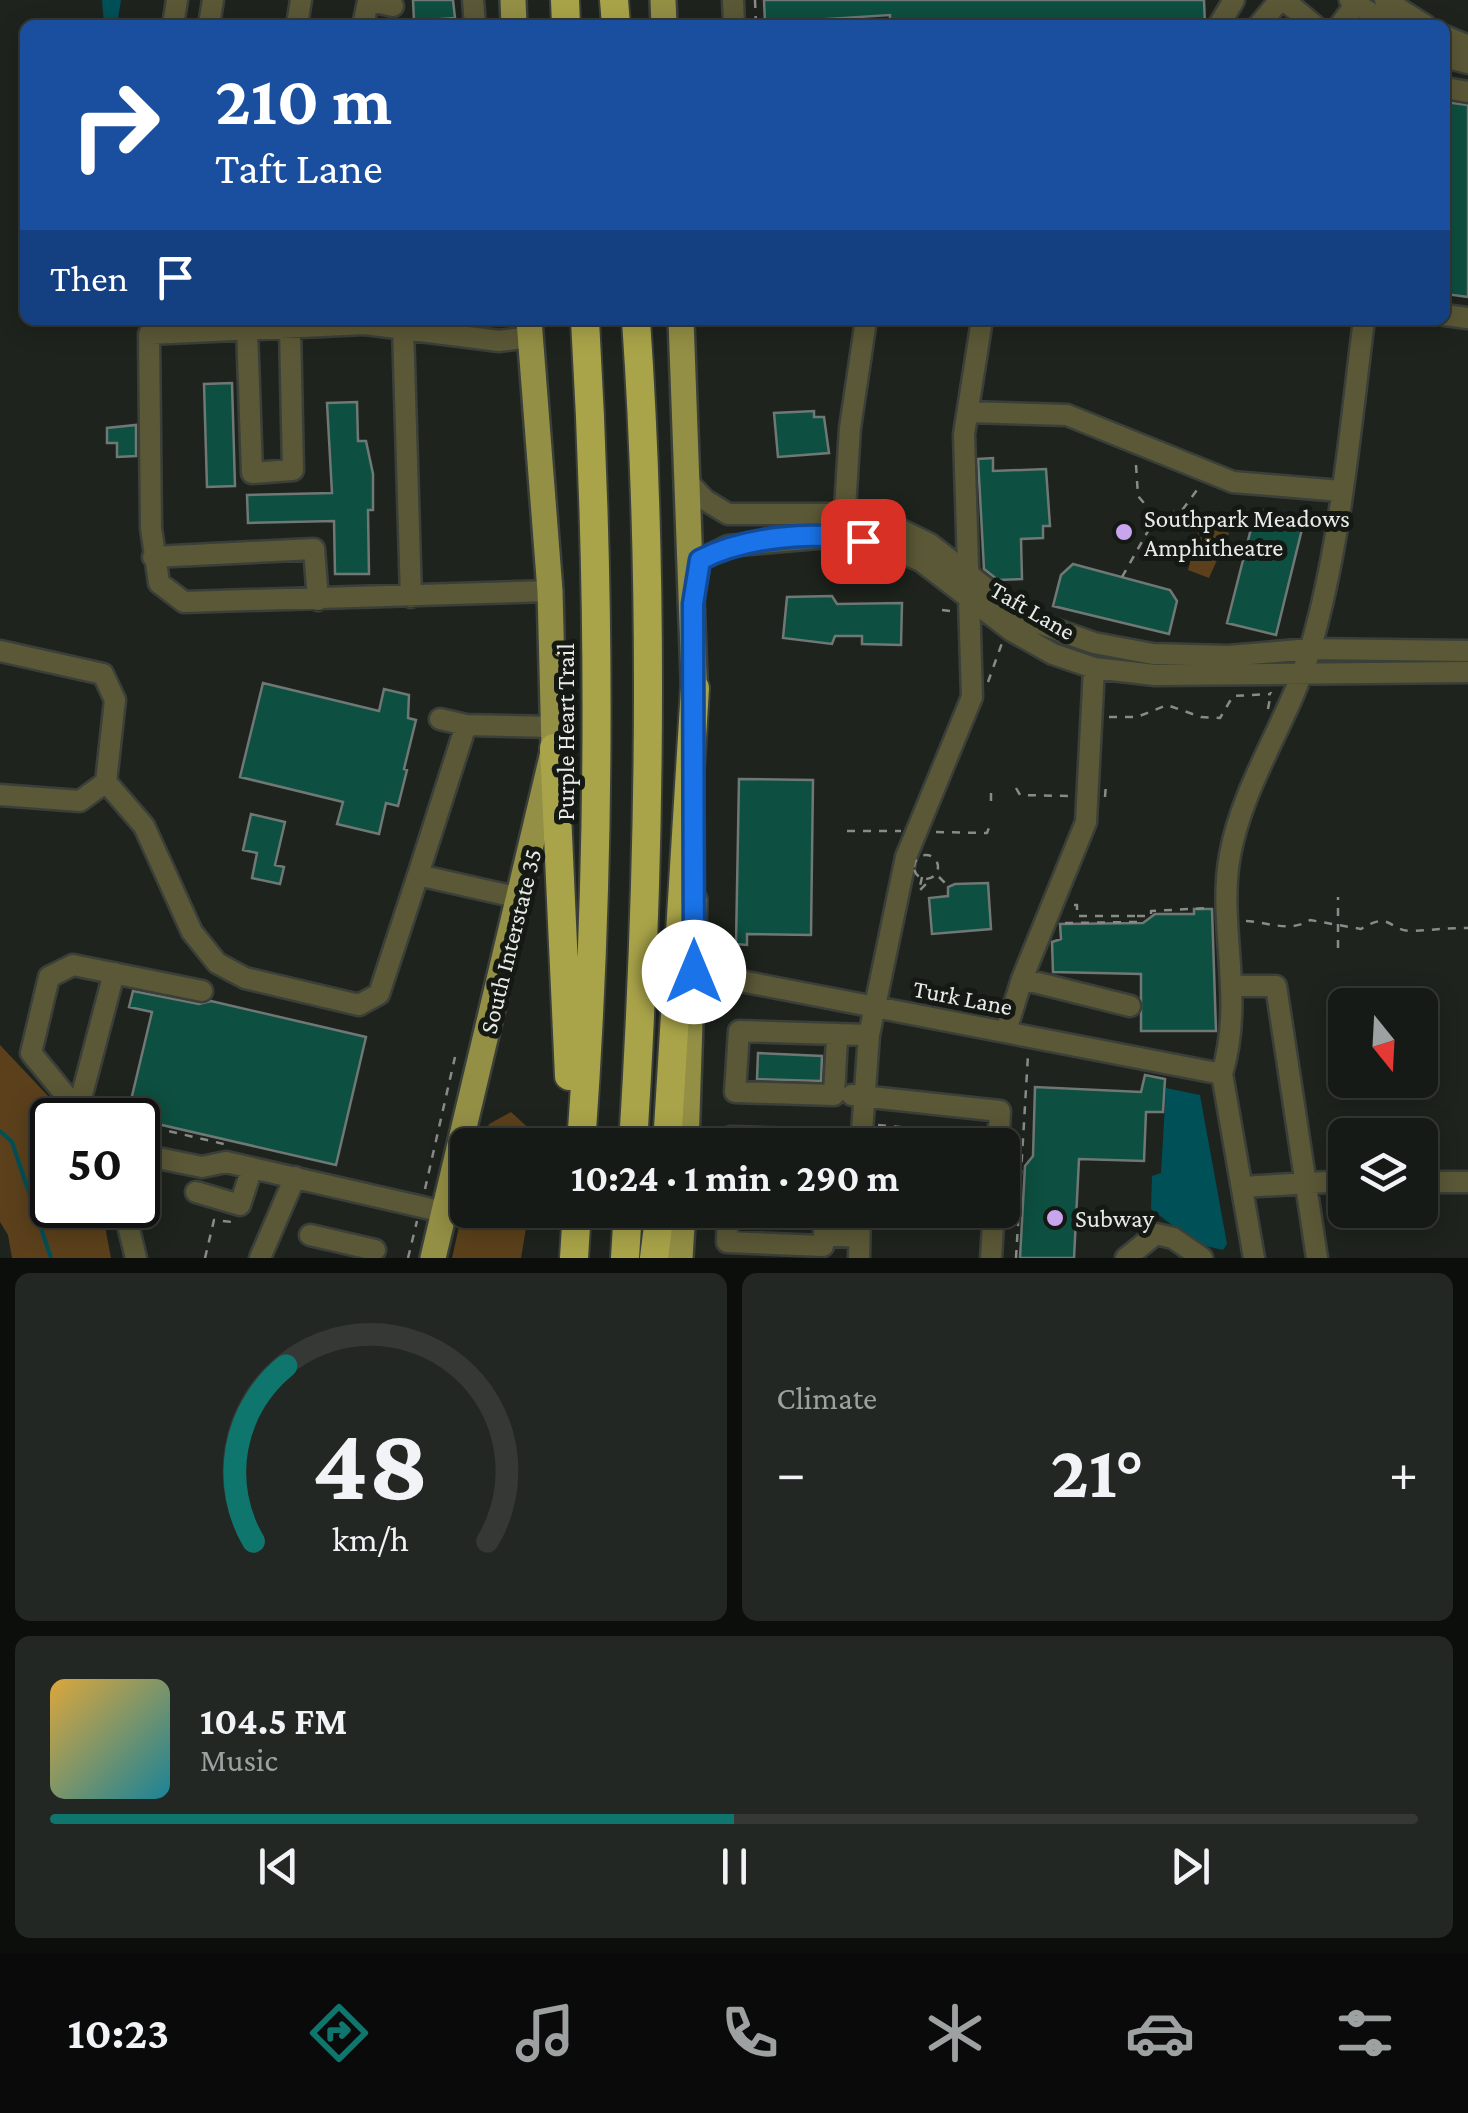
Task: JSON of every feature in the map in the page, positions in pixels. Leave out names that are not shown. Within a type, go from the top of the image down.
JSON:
[{"type":"highway","name":"Purple Heart Trail","points":[[583,1128],[592,940],[596,718],[595,558],[584,325]]},
{"type":"highway","points":[[633,1128],[644,951],[647,755],[645,526],[636,325]]},
{"type":"highway","points":[[668,1128],[695,688]]},
{"type":"highway","points":[[554,738],[567,979],[568,1128]]},
{"type":"highway","points":[[570,1228],[572,1258]]},
{"type":"highway","points":[[572,1258],[575,1228]]},
{"type":"highway","points":[[625,1258],[627,1228]]},
{"type":"highway","points":[[654,1258],[658,1228]]},
{"type":"main road","points":[[681,325],[695,688],[694,972],[687,1128]]},
{"type":"main road","name":"South Interstate 35","points":[[433,1258],[520,898],[554,738],[550,591],[530,328]]},
{"type":"main road","points":[[680,1258],[682,1228]]},
{"type":"street","points":[[1263,20],[1282,0],[1308,20]]},
{"type":"street","points":[[1385,0],[1418,20]]},
{"type":"street","points":[[368,1],[393,10]]},
{"type":"street","points":[[1355,1],[1383,20]]},
{"type":"street","points":[[328,325],[148,334],[151,528],[159,583],[184,602],[550,591]]},
{"type":"street","points":[[388,325],[499,341],[530,328]]},
{"type":"street","points":[[840,536],[847,514],[850,428],[865,325]]},
{"type":"street","points":[[862,1128],[869,1035],[906,857],[972,697],[968,412],[981,325]]},
{"type":"street","points":[[1254,1258],[1222,1074],[1231,1044],[1233,986],[1222,914],[1238,823],[1310,650],[1341,492],[1363,325]]},
{"type":"street","points":[[403,327],[411,597]]},
{"type":"street","points":[[247,329],[252,473],[294,470],[290,328]]},
{"type":"street","points":[[968,412],[1066,415],[1233,482],[1341,492]]},
{"type":"street","name":"Taft Lane","points":[[688,481],[705,500],[728,514],[847,514],[889,524],[930,544],[1024,618],[1094,644],[1153,654],[1228,656],[1310,650],[1468,651]]},
{"type":"street","name":"Taft Lane","points":[[693,604],[700,560],[728,546],[840,536],[886,546],[921,561],[970,602],[1053,654],[1094,668],[1155,675],[1468,672]]},
{"type":"street","points":[[153,557],[314,549],[318,600]]},
{"type":"street","points":[[0,651],[103,674],[115,700],[106,782],[144,826],[192,932],[216,963],[245,978],[359,1005],[379,994],[466,725]]},
{"type":"street","points":[[1006,1032],[1022,979],[1086,822],[1094,668]]},
{"type":"street","points":[[440,719],[554,738]]},
{"type":"street","points":[[0,795],[80,801],[106,782]]},
{"type":"street","points":[[418,875],[520,898]]},
{"type":"street","points":[[68,1098],[31,1053],[48,977],[73,965],[202,991]]},
{"type":"street","name":"Turk Lane","points":[[694,972],[1222,1074]]},
{"type":"street","points":[[86,1098],[114,974]]},
{"type":"street","points":[[1022,979],[1130,1006]]},
{"type":"street","points":[[1233,986],[1276,986],[1317,1258]]},
{"type":"street","points":[[869,1035],[738,1032],[735,1092],[862,1095],[1000,1110],[998,1128]]},
{"type":"street","points":[[834,1095],[837,1037]]},
{"type":"street","points":[[160,1159],[202,1168],[226,1162],[444,1212]]},
{"type":"street","points":[[196,1192],[240,1205],[252,1168]]},
{"type":"street","points":[[260,1258],[295,1177]]},
{"type":"street","points":[[1242,1188],[1328,1181]]},
{"type":"street","points":[[1438,1182],[1468,1182]]},
{"type":"street","points":[[129,1228],[136,1258]]},
{"type":"street","points":[[727,1228],[726,1242],[823,1246],[825,1228]]},
{"type":"street","points":[[991,1258],[993,1228]]},
{"type":"street","points":[[1126,1258],[1156,1234],[1174,1238],[1202,1258]]},
{"type":"street","points":[[310,1235],[374,1250]]},
{"type":"street","points":[[824,1235],[859,1248]]},
{"type":"path","points":[[1136,465],[1138,496],[1156,517]]},
{"type":"path","points":[[1122,577],[1156,517],[1183,509],[1197,490]]},
{"type":"path","points":[[987,687],[1004,636]]},
{"type":"path","points":[[1108,716],[1137,717],[1167,704],[1202,718],[1220,718],[1233,696],[1271,694]]},
{"type":"path","points":[[1016,788],[1020,795],[1080,796]]},
{"type":"path","points":[[991,801],[992,789],[996,789]]},
{"type":"path","points":[[934,822],[935,832],[987,833],[991,822]]},
{"type":"path","points":[[847,832],[908,832]]},
{"type":"path","points":[[929,881],[914,870],[916,859],[934,853],[938,877],[949,887]]},
{"type":"path","points":[[923,877],[919,891],[938,877]]},
{"type":"path","points":[[1338,898],[1338,948]]},
{"type":"path","points":[[1065,906],[1077,906],[1077,923]]},
{"type":"path","points":[[1077,916],[1150,916],[1150,911],[1222,914],[1272,922],[1279,927],[1300,927],[1310,920],[1361,929],[1374,920],[1395,921],[1412,931],[1468,928]]},
{"type":"path","points":[[1106,922],[1107,916]]},
{"type":"path","points":[[1059,923],[1137,922],[1136,916]]},
{"type":"path","points":[[1016,1258],[1028,1050]]},
{"type":"path","points":[[423,1194],[455,1058]]},
{"type":"path","points":[[872,1125],[907,1128]]},
{"type":"path","points":[[408,1258],[418,1217]]},
{"type":"shaded area","points":[[1201,522],[1229,533],[1209,578],[1188,570]]},
{"type":"shaded area","points":[[0,1045],[50,1098],[30,1098],[30,1228],[105,1228],[111,1258],[12,1258],[8,1235],[0,1222]]},
{"type":"shaded area","points":[[511,1112],[529,1128],[488,1128]]},
{"type":"shaded area","points":[[459,1228],[526,1228],[521,1258],[452,1258]]},
{"type":"water","points":[[102,0],[121,0],[118,20],[104,20]]},
{"type":"water","points":[[1166,1088],[1200,1095],[1227,1244],[1223,1250],[1197,1244],[1151,1209],[1152,1176],[1161,1173]]},
{"type":"building","points":[[413,0],[453,0],[455,18],[414,20]]},
{"type":"building","points":[[764,0],[1204,0],[1205,20],[890,20],[890,15],[765,20]]},
{"type":"building","points":[[1450,103],[1468,105],[1468,297],[1450,295]]},
{"type":"building","points":[[232,383],[235,486],[207,487],[204,384]]},
{"type":"building","points":[[357,402],[358,441],[366,441],[373,474],[373,510],[368,510],[369,574],[335,574],[334,521],[248,523],[247,495],[332,493],[327,403]]},
{"type":"building","points":[[814,411],[814,417],[824,417],[829,453],[778,457],[774,413]]},
{"type":"building","points":[[136,425],[136,456],[117,457],[117,443],[107,443],[107,428]]},
{"type":"building","points":[[993,458],[993,471],[1046,469],[1050,526],[1043,526],[1043,538],[1021,539],[1022,579],[998,580],[984,569],[978,459]]},
{"type":"building","points":[[1256,509],[1304,521],[1276,635],[1227,623]]},
{"type":"building","points":[[1073,564],[1170,590],[1177,601],[1169,634],[1053,606],[1061,575]]},
{"type":"building","points":[[832,596],[837,604],[902,603],[901,645],[862,644],[862,636],[835,636],[832,644],[783,638],[787,597]]},
{"type":"building","points":[[263,683],[379,711],[384,689],[409,695],[408,718],[416,720],[404,769],[407,770],[398,806],[386,803],[379,834],[337,824],[343,802],[240,777]]},
{"type":"building","points":[[739,779],[813,780],[811,935],[747,934],[747,945],[736,944]]},
{"type":"building","points":[[251,814],[285,822],[275,865],[284,867],[280,884],[252,878],[257,853],[243,850]]},
{"type":"building","points":[[988,883],[991,929],[932,934],[929,898],[948,896],[948,887],[955,884]]},
{"type":"building","points":[[1194,909],[1212,909],[1216,1031],[1141,1031],[1141,974],[1053,972],[1052,942],[1061,939],[1060,924],[1143,923],[1155,914],[1194,914]]},
{"type":"building","points":[[133,991],[199,1004],[211,1001],[366,1037],[336,1165],[160,1125],[160,1098],[132,1098],[152,1012],[129,1007]]},
{"type":"building","points":[[758,1053],[822,1056],[821,1081],[757,1079]]},
{"type":"building","points":[[1145,1075],[1165,1079],[1163,1112],[1146,1112],[1144,1161],[1079,1159],[1074,1258],[1020,1258],[1025,1166],[1033,1156],[1035,1087],[1141,1092]]},
{"type":"waterway","points":[[0,1131],[12,1142],[51,1258]]},
{"type":"place","name":"Southpark Meadows Amphitheatre","points":[[1124,532]]},
{"type":"place","name":"Subway","points":[[1055,1218]]},
{"type":"route","points":[[694,972],[693,604],[700,560],[728,546],[840,536],[863,541]]}]
